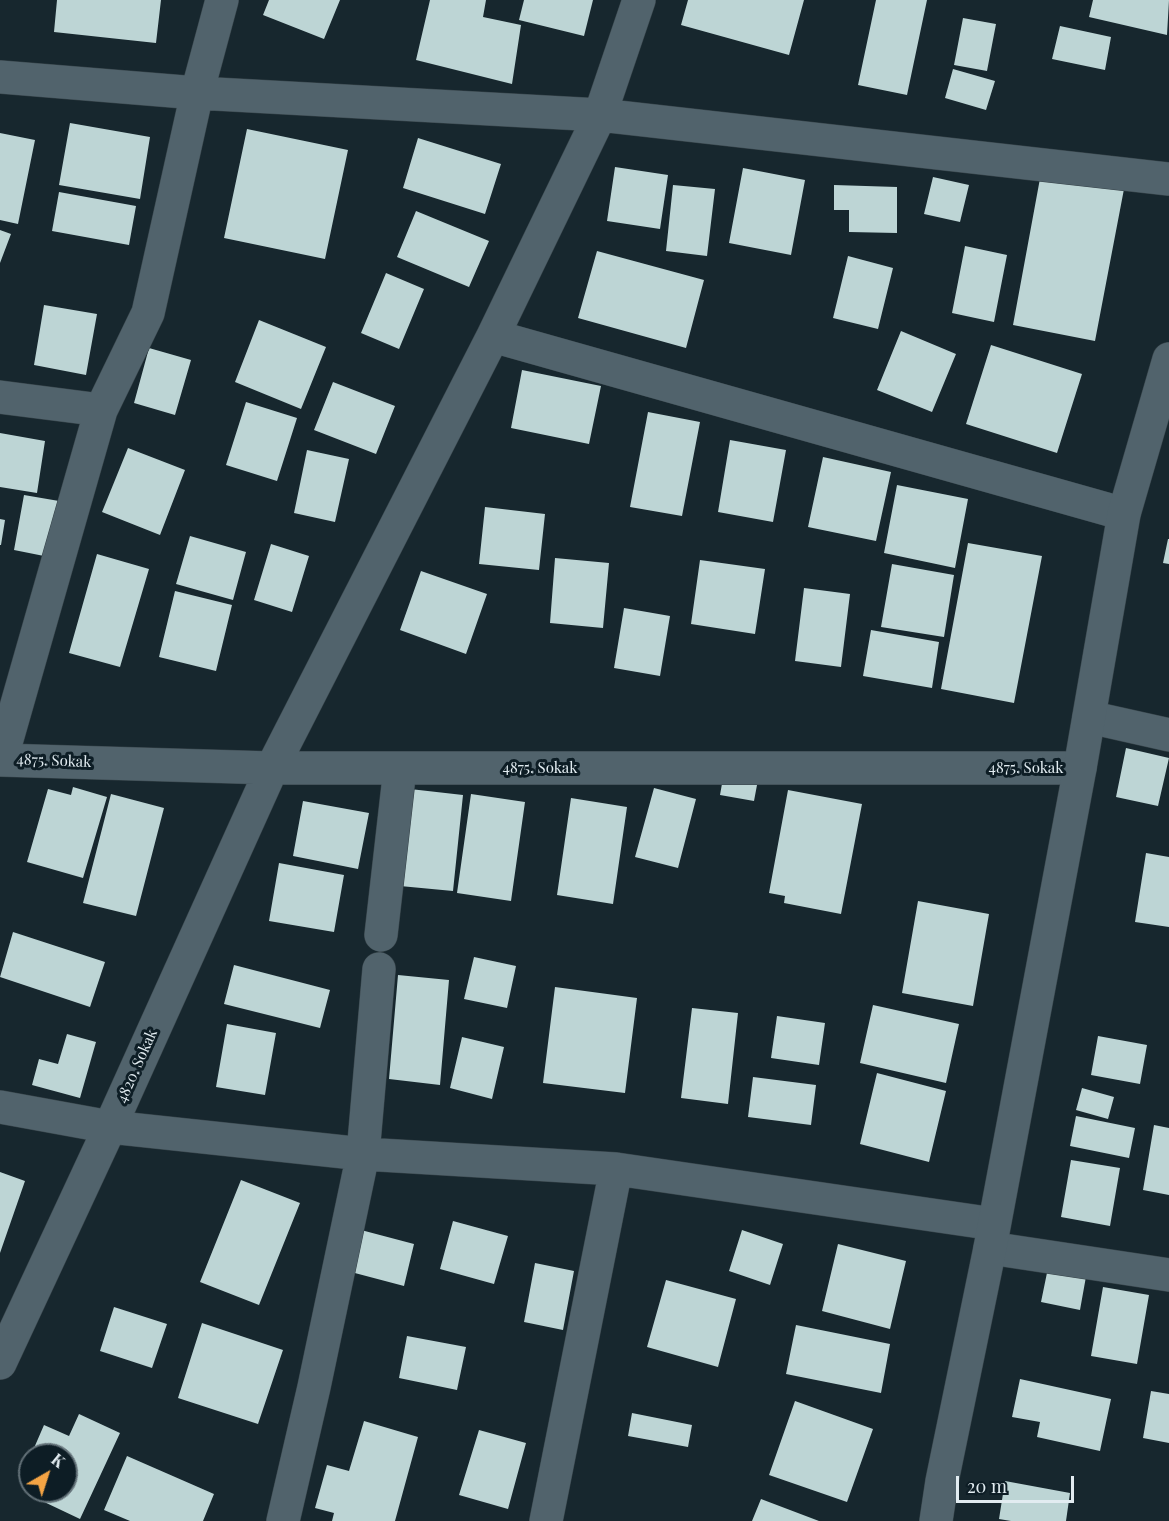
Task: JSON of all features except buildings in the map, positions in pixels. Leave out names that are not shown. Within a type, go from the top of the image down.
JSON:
[{"type":"street","points":[[0,760],[101,411],[148,313],[197,93],[222,0]]},
{"type":"street","name":"4820. Sokak","points":[[0,1363],[110,1127],[272,768],[493,336],[600,115],[639,0]]},
{"type":"street","points":[[0,77],[197,93],[600,115],[1169,179]]},
{"type":"street","points":[[493,336],[1124,514]]},
{"type":"street","points":[[936,1521],[1080,768],[1124,514],[1169,358]]},
{"type":"street","points":[[0,398],[101,411]]},
{"type":"street","points":[[1089,717],[1169,735]]},
{"type":"street","name":"4875. Sokak","points":[[0,760],[272,768],[1080,768]]},
{"type":"street","points":[[381,935],[400,768]]},
{"type":"street","points":[[283,1521],[363,1154],[379,969]]},
{"type":"street","points":[[0,1107],[110,1127],[363,1154],[616,1169],[992,1236],[1169,1275]]},
{"type":"street","points":[[546,1521],[616,1169]]}]
